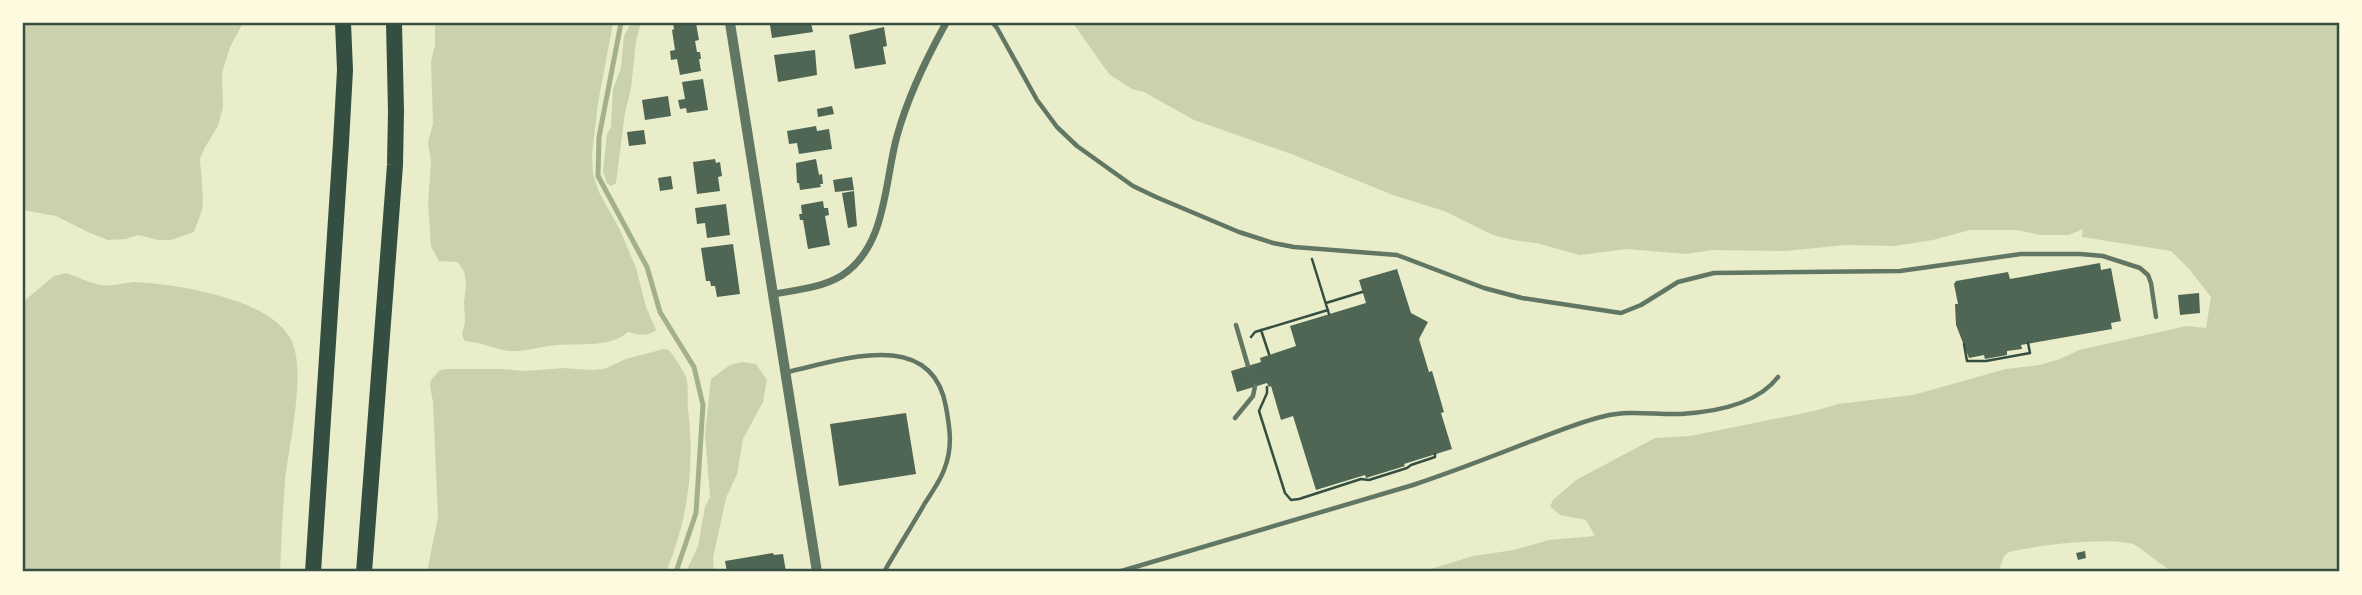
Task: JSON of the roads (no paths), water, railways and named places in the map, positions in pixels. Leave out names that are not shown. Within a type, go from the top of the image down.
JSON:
[{"type":"highway","points":[[313,572],[343,107],[344,23]]},
{"type":"highway","points":[[364,572],[394,164],[394,23]]},
{"type":"street","points":[[730,23],[817,572]]},
{"type":"street","points":[[774,294],[809,288],[840,276],[852,267],[870,245],[882,211],[889,165],[904,114],[919,75],[946,23]]},
{"type":"lane","points":[[995,24],[1037,100],[1057,127],[1077,146],[1133,186],[1239,232],[1273,243],[1397,255],[1484,288],[1522,298],[1621,313],[1641,305],[1678,282],[1714,273],[1900,271],[2021,254],[2092,255],[2126,261],[2148,275],[2156,317]]},
{"type":"lane","points":[[1236,325],[1248,366]]},
{"type":"lane","points":[[786,372],[866,355],[887,354],[906,357],[920,365],[944,393],[951,434],[944,472],[884,572]]},
{"type":"lane","points":[[1118,572],[1413,485],[1607,415],[1680,414],[1712,410],[1748,400],[1762,393],[1778,377]]},
{"type":"lane","points":[[1235,418],[1254,396],[1255,386]]},
{"type":"waterway","points":[[621,23],[599,137],[598,176],[647,267],[660,312],[694,367],[703,405],[696,513],[676,572]]}]
